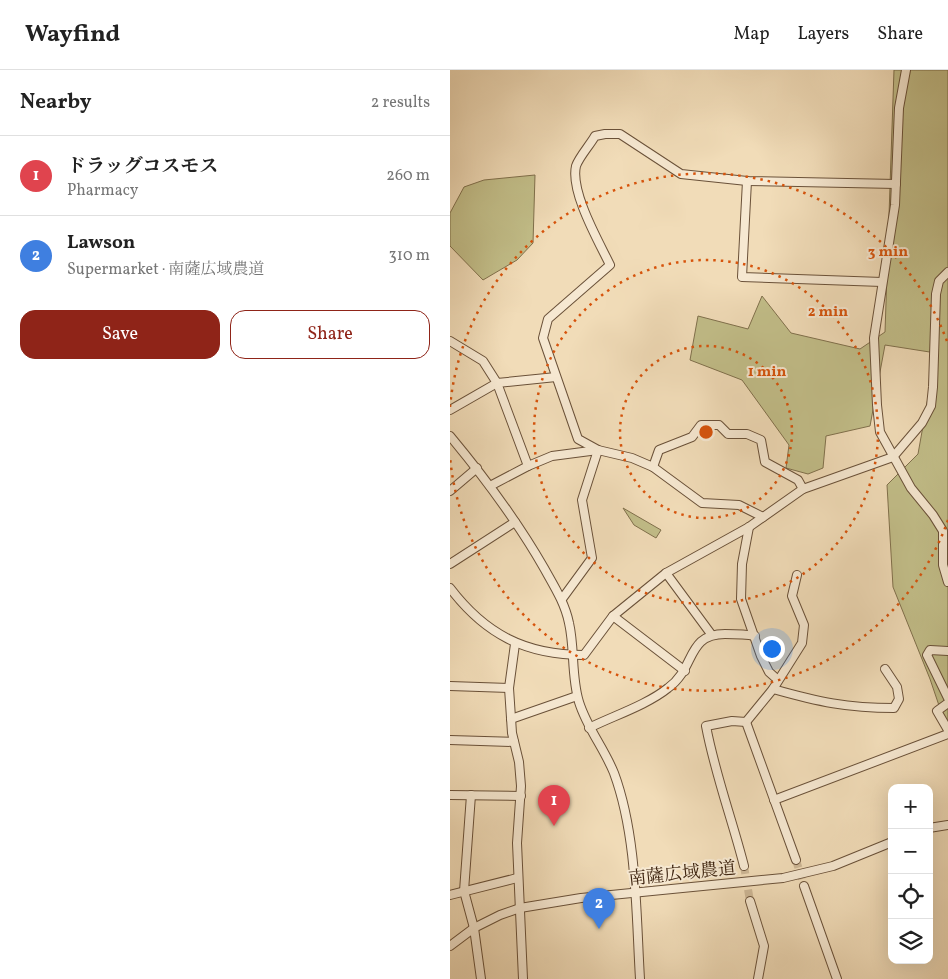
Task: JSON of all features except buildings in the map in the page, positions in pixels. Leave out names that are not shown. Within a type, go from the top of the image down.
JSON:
[{"type":"street","points":[[906,70],[899,108],[896,184],[890,238],[874,338],[877,405],[880,432],[893,457],[911,488],[933,515],[943,531],[943,566],[948,582]]},
{"type":"street","points":[[763,517],[739,505],[702,503],[653,467],[632,458],[598,450],[578,439],[543,338],[548,319],[610,265],[595,235],[577,188],[576,166],[595,136],[620,134],[681,174],[747,181],[896,184]]},
{"type":"street","points":[[747,181],[742,277],[882,282]]},
{"type":"street","points":[[450,588],[472,614],[515,644],[573,655],[584,655],[613,616],[666,573],[749,527],[803,489],[893,457],[922,423],[931,406],[934,387],[936,294],[938,281],[948,272]]},
{"type":"street","points":[[450,341],[483,361],[498,383],[528,466]]},
{"type":"street","points":[[450,410],[498,383],[556,377]]},
{"type":"street","points":[[653,467],[659,450],[692,437],[701,425],[719,425],[728,434],[747,434],[761,440],[765,462],[798,480],[803,489]]},
{"type":"street","points":[[450,436],[477,468],[515,522],[562,599],[569,623],[577,696],[589,728],[613,772],[627,824],[640,979]]},
{"type":"street","points":[[490,486],[552,456],[598,450]]},
{"type":"street","points":[[562,599],[592,558],[582,500],[598,450]]},
{"type":"street","points":[[450,491],[477,468]]},
{"type":"street","points":[[450,564],[515,522]]},
{"type":"street","points":[[749,527],[742,564],[741,599],[769,672],[778,680]]},
{"type":"street","points":[[666,573],[711,634]]},
{"type":"street","points":[[746,722],[773,689],[802,643],[804,625],[792,596],[797,575]]},
{"type":"street","points":[[613,616],[685,671]]},
{"type":"street","points":[[589,728],[669,688],[685,671],[696,647],[703,637],[711,634],[742,633],[755,636]]},
{"type":"street","points":[[515,644],[508,688],[514,742],[519,762],[521,796],[516,843],[523,979]]},
{"type":"street","points":[[948,651],[930,650],[927,655],[948,698]]},
{"type":"street","points":[[773,689],[827,704],[852,708],[894,708],[899,699],[897,687],[885,669]]},
{"type":"street","points":[[450,686],[508,688]]},
{"type":"street","points":[[511,719],[577,696]]},
{"type":"street","points":[[948,703],[937,711],[948,730]]},
{"type":"street","points":[[744,866],[731,814],[712,757],[706,726],[732,721],[746,722]]},
{"type":"street","points":[[746,722],[796,860]]},
{"type":"street","points":[[774,800],[948,734]]},
{"type":"street","points":[[450,740],[514,742]]},
{"type":"street","points":[[450,795],[521,796]]},
{"type":"street","points":[[471,795],[464,891],[474,928],[481,979]]},
{"type":"street","points":[[933,827],[948,825]]},
{"type":"street","name":"南薩広域農道","points":[[450,946],[474,928],[500,915],[520,908],[634,893],[783,878],[833,866],[888,844]]},
{"type":"street","points":[[450,895],[517,878]]},
{"type":"street","points":[[804,886],[837,979]]},
{"type":"street","points":[[750,902],[764,946],[758,979]]},
{"type":"shaded area","points":[[894,70],[948,70],[948,732],[930,679],[893,587],[887,485],[918,454],[936,353],[885,345],[870,426],[826,436],[823,468],[808,474],[786,468],[789,445],[742,380],[690,360],[698,316],[748,329],[762,296],[791,333],[860,349],[885,332]]},
{"type":"shaded area","points":[[535,175],[533,243],[517,260],[483,280],[450,246],[450,213],[464,187],[484,180]]},
{"type":"shaded area","points":[[623,508],[661,530],[656,538],[634,525]]},
{"type":"tunnel","points":[[796,860],[804,886]]},
{"type":"tunnel","points":[[744,866],[750,901]]},
{"type":"place","name":"ドラッグコスモス","points":[[554,826]]},
{"type":"place","name":"Lawson","points":[[599,929]]}]
